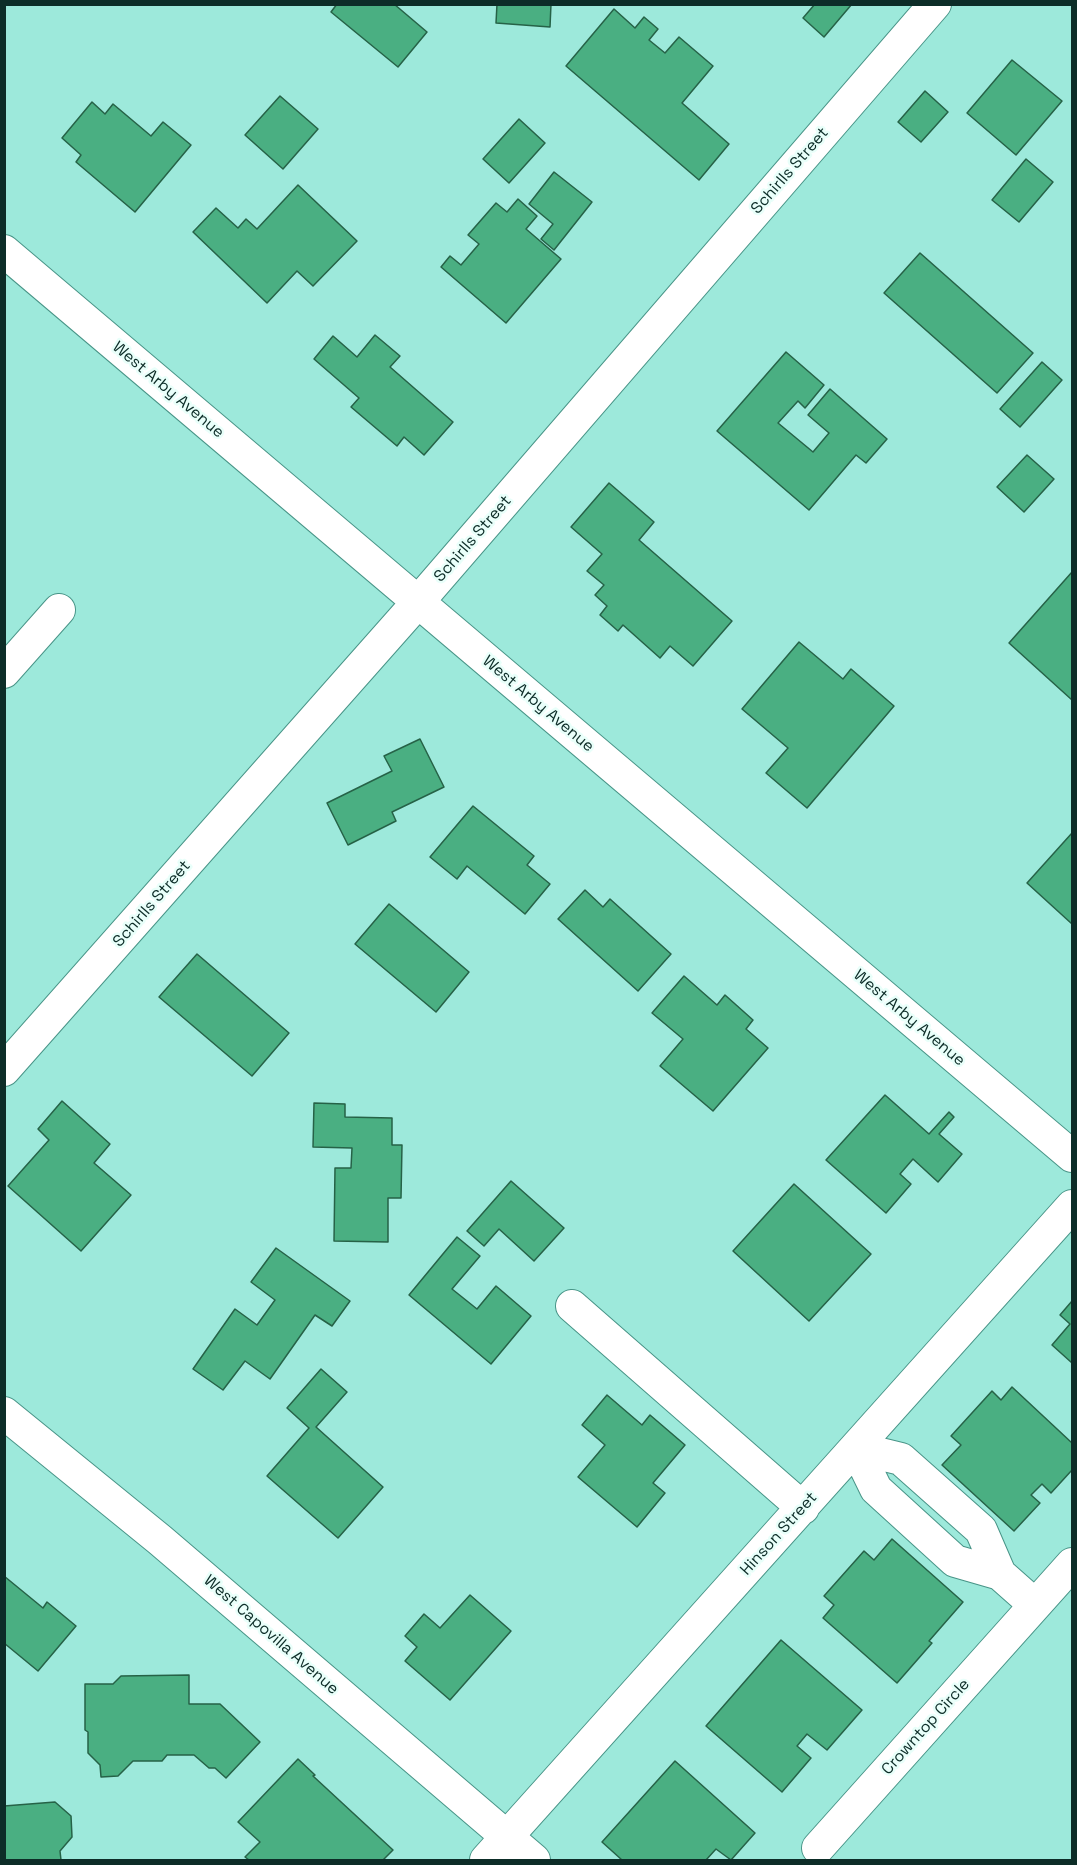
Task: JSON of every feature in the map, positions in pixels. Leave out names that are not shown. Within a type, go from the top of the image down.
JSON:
[{"type":"street","name":"Schirlls Street","points":[[4,1070],[418,602],[935,4]]},
{"type":"street","name":"West Arby Avenue","points":[[4,251],[1072,1156]]},
{"type":"street","points":[[4,672],[59,610]]},
{"type":"street","name":"Hinson Street","points":[[486,1860],[1072,1206]]},
{"type":"street","points":[[572,1306],[803,1508]]},
{"type":"street","name":"West Capovilla Avenue","points":[[4,1413],[160,1540],[534,1860]]},
{"type":"street","points":[[856,1448],[876,1489],[955,1561],[1000,1574],[1035,1605]]},
{"type":"street","name":"Crowntop Circle","points":[[818,1848],[1072,1564]]},
{"type":"building","points":[[337,4],[394,4],[427,32],[398,67],[331,12]]},
{"type":"building","points":[[497,4],[551,4],[550,27],[496,23]]},
{"type":"building","points":[[815,4],[852,4],[824,37],[803,18]]},
{"type":"building","points":[[614,9],[635,28],[644,17],[658,29],[649,40],[665,53],[679,37],[713,66],[682,103],[729,144],[699,180],[566,66]]},
{"type":"building","points":[[1012,60],[1062,101],[1016,155],[967,113]]},
{"type":"building","points":[[925,91],[948,112],[921,142],[898,122]]},
{"type":"building","points":[[280,96],[318,129],[283,169],[245,135]]},
{"type":"building","points":[[92,102],[105,114],[113,104],[151,136],[163,122],[191,145],[135,212],[76,162],[81,155],[62,138]]},
{"type":"building","points":[[519,119],[545,143],[509,183],[483,159]]},
{"type":"building","points":[[1026,159],[1053,182],[1019,222],[992,200]]},
{"type":"building","points":[[554,172],[592,202],[554,250],[541,239],[553,224],[529,204]]},
{"type":"building","points":[[298,185],[357,241],[313,286],[297,271],[267,303],[193,232],[216,208],[238,228],[246,219],[257,229]]},
{"type":"building","points":[[518,199],[537,216],[526,229],[561,259],[506,323],[441,267],[450,256],[461,265],[479,244],[468,235],[496,203],[507,212]]},
{"type":"building","points":[[920,253],[1033,353],[997,393],[884,293]]},
{"type":"building","points":[[375,335],[400,356],[390,367],[453,422],[424,455],[404,437],[397,446],[351,407],[359,398],[314,359],[333,336],[357,357]]},
{"type":"building","points":[[786,352],[824,385],[805,408],[798,401],[778,423],[813,452],[829,433],[808,415],[830,389],[887,439],[866,463],[856,455],[809,510],[717,431]]},
{"type":"building","points":[[1042,362],[1062,380],[1020,427],[1000,409]]},
{"type":"building","points":[[1027,455],[1054,479],[1024,512],[997,487]]},
{"type":"building","points":[[609,483],[654,522],[639,540],[732,621],[693,666],[670,646],[660,658],[623,625],[618,631],[600,615],[607,606],[595,595],[604,585],[587,571],[602,554],[571,527]]},
{"type":"building","points":[[1072,572],[1072,700],[1009,643]]},
{"type":"building","points":[[799,642],[843,679],[851,669],[894,706],[807,808],[766,773],[788,748],[742,709]]},
{"type":"building","points":[[420,739],[444,787],[392,812],[396,821],[348,845],[327,803],[392,771],[384,756]]},
{"type":"building","points":[[473,806],[534,856],[527,865],[550,884],[525,914],[467,866],[457,879],[430,857]]},
{"type":"building","points":[[1072,833],[1072,924],[1027,883]]},
{"type":"building","points":[[585,890],[603,907],[610,899],[671,954],[638,991],[558,919]]},
{"type":"building","points":[[389,904],[469,972],[436,1012],[355,944]]},
{"type":"building","points":[[197,954],[289,1033],[252,1076],[159,997]]},
{"type":"building","points":[[684,976],[717,1005],[725,995],[753,1020],[746,1029],[768,1048],[713,1111],[660,1066],[683,1039],[652,1013]]},
{"type":"building","points":[[885,1095],[929,1134],[949,1112],[954,1117],[939,1134],[962,1154],[938,1182],[913,1159],[900,1174],[911,1184],[886,1213],[826,1160]]},
{"type":"building","points":[[62,1101],[110,1144],[94,1163],[131,1195],[81,1251],[8,1186],[49,1140],[38,1129]]},
{"type":"building","points":[[314,1103],[345,1104],[345,1117],[392,1118],[392,1145],[402,1145],[401,1198],[388,1198],[388,1242],[334,1241],[335,1168],[351,1168],[352,1148],[313,1147]]},
{"type":"building","points":[[511,1181],[564,1228],[534,1261],[499,1229],[484,1246],[467,1231]]},
{"type":"building","points":[[794,1184],[871,1254],[809,1321],[733,1251]]},
{"type":"building","points":[[457,1237],[480,1256],[452,1289],[477,1309],[496,1286],[531,1316],[491,1364],[409,1295]]},
{"type":"building","points":[[276,1248],[350,1301],[332,1326],[315,1315],[270,1379],[245,1361],[223,1390],[193,1369],[235,1309],[257,1325],[275,1300],[251,1282]]},
{"type":"building","points":[[1072,1301],[1072,1363],[1052,1345],[1070,1324],[1060,1315]]},
{"type":"building","points":[[321,1369],[347,1392],[316,1427],[383,1487],[338,1538],[267,1476],[309,1428],[287,1408]]},
{"type":"building","points":[[1012,1387],[1072,1443],[1072,1470],[1051,1493],[1042,1484],[1031,1495],[1040,1503],[1014,1531],[942,1465],[961,1445],[951,1436],[992,1391],[1001,1400]]},
{"type":"building","points":[[607,1395],[642,1425],[650,1415],[685,1445],[653,1483],[665,1493],[637,1527],[578,1477],[605,1445],[582,1425]]},
{"type":"building","points":[[892,1539],[963,1602],[929,1641],[932,1643],[897,1683],[823,1618],[834,1605],[824,1596],[864,1551],[874,1560]]},
{"type":"building","points":[[4,1576],[43,1608],[47,1602],[76,1626],[38,1671],[4,1643]]},
{"type":"building","points":[[470,1595],[511,1631],[450,1700],[405,1661],[417,1647],[405,1636],[424,1614],[440,1628]]},
{"type":"building","points":[[781,1640],[862,1710],[827,1750],[807,1734],[797,1746],[811,1758],[782,1792],[706,1726]]},
{"type":"building","points":[[189,1675],[189,1704],[220,1704],[260,1742],[226,1778],[215,1768],[209,1768],[194,1755],[167,1755],[162,1761],[133,1761],[118,1776],[101,1777],[100,1765],[88,1753],[88,1732],[85,1730],[85,1684],[113,1684],[121,1676]]},
{"type":"building","points":[[298,1759],[315,1775],[313,1776],[393,1850],[383,1860],[249,1860],[245,1857],[260,1842],[238,1822]]},
{"type":"building","points":[[675,1761],[755,1833],[731,1860],[716,1849],[706,1860],[622,1860],[602,1842]]},
{"type":"building","points":[[55,1802],[71,1816],[72,1837],[60,1851],[61,1860],[4,1860],[4,1806]]}]
